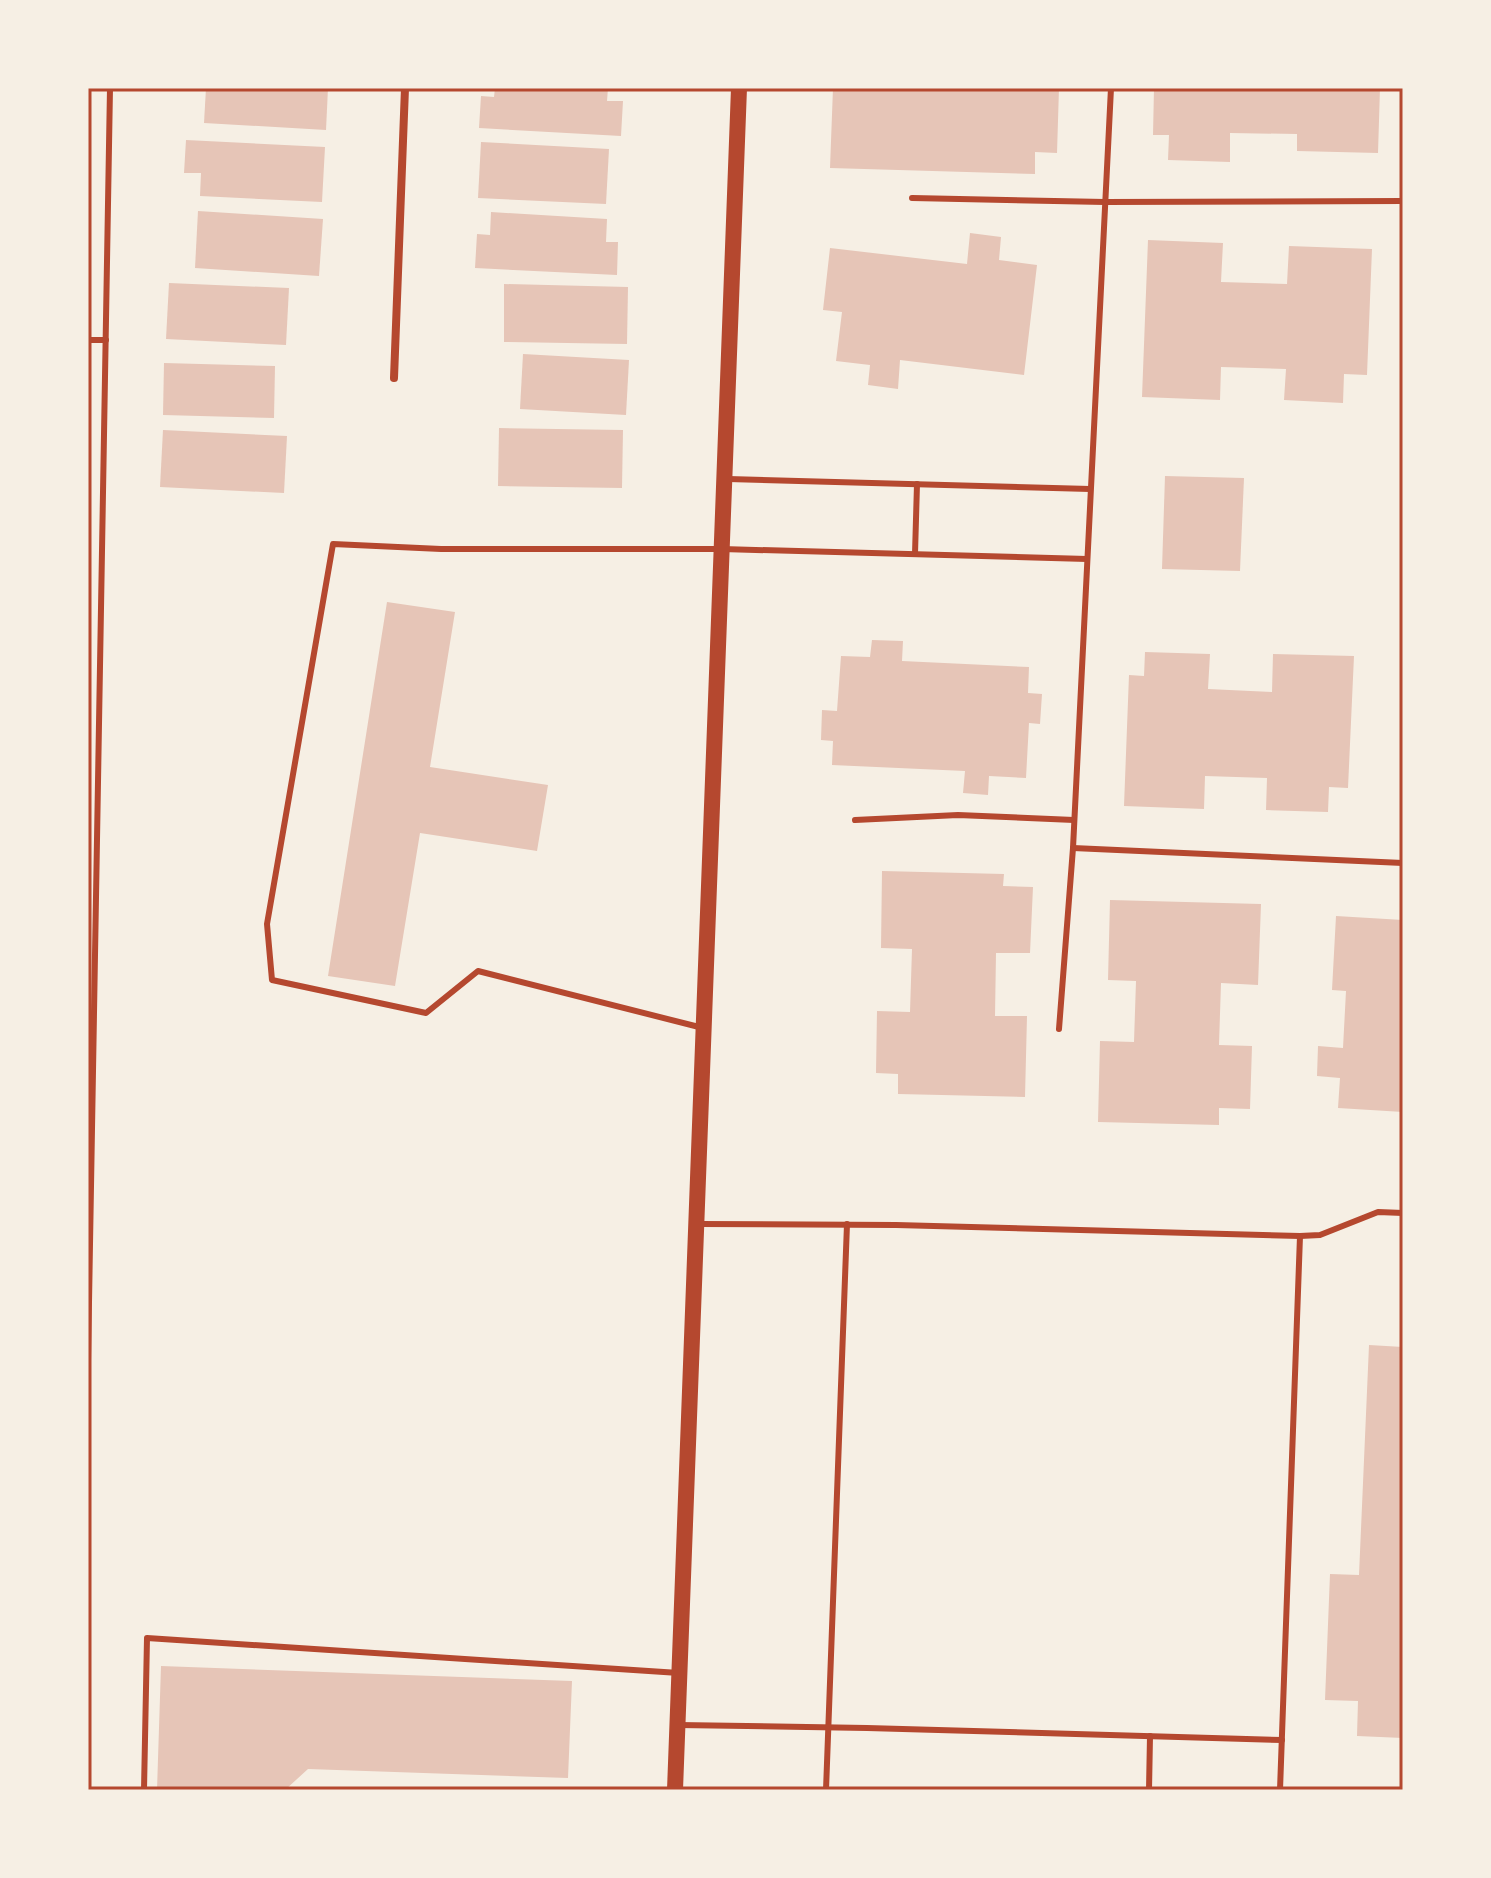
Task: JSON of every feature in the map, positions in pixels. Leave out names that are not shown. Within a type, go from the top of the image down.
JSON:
[{"type":"main road","points":[[675,1790],[739,88]]},
{"type":"street","points":[[394,378],[405,88]]},
{"type":"lane","points":[[88,1360],[110,88]]},
{"type":"lane","points":[[1059,1029],[1073,848],[1111,88]]},
{"type":"lane","points":[[912,198],[1105,202],[1403,201]]},
{"type":"lane","points":[[88,340],[106,340]]},
{"type":"lane","points":[[724,478],[1090,489]]},
{"type":"lane","points":[[915,554],[917,484]]},
{"type":"lane","points":[[704,1028],[478,971],[426,1013],[272,980],[267,924],[333,544],[441,549],[722,549],[1087,559]]},
{"type":"lane","points":[[855,820],[958,815],[1074,820]]},
{"type":"lane","points":[[1073,848],[1403,863]]},
{"type":"lane","points":[[696,1224],[847,1224],[1300,1236],[1320,1235],[1378,1212],[1403,1213]]},
{"type":"lane","points":[[826,1790],[847,1224]]},
{"type":"lane","points":[[1280,1790],[1300,1236]]},
{"type":"lane","points":[[144,1790],[147,1638],[679,1673]]},
{"type":"lane","points":[[678,1725],[1282,1740]]},
{"type":"lane","points":[[1149,1790],[1150,1736]]},
{"type":"building","points":[[206,88],[328,88],[326,130],[204,123]]},
{"type":"building","points":[[495,88],[608,88],[607,101],[623,101],[621,136],[479,128],[481,96],[494,97]]},
{"type":"building","points":[[833,88],[1059,88],[1057,153],[1035,152],[1035,174],[830,168]]},
{"type":"building","points":[[1154,88],[1380,88],[1378,153],[1297,151],[1297,134],[1230,133],[1230,162],[1168,160],[1169,135],[1153,135]]},
{"type":"building","points":[[186,140],[325,147],[322,202],[200,196],[201,173],[184,173]]},
{"type":"building","points":[[481,142],[609,149],[606,204],[478,198]]},
{"type":"building","points":[[198,211],[323,219],[319,276],[195,268]]},
{"type":"building","points":[[491,212],[607,219],[606,242],[618,242],[617,275],[475,268],[477,234],[490,235]]},
{"type":"building","points":[[970,233],[1001,237],[999,260],[1037,265],[1024,375],[900,360],[898,389],[868,385],[870,365],[836,361],[842,312],[823,310],[830,248],[967,264]]},
{"type":"building","points":[[1148,240],[1223,243],[1221,282],[1287,284],[1289,246],[1372,249],[1367,375],[1344,374],[1343,403],[1284,400],[1286,369],[1221,367],[1220,400],[1142,397]]},
{"type":"building","points":[[169,283],[289,288],[286,345],[166,339]]},
{"type":"building","points":[[504,284],[628,287],[627,344],[504,342]]},
{"type":"building","points":[[523,354],[629,360],[626,415],[520,409]]},
{"type":"building","points":[[164,363],[275,366],[274,418],[163,415]]},
{"type":"building","points":[[499,428],[623,430],[622,488],[498,486]]},
{"type":"building","points":[[163,430],[287,436],[284,493],[160,487]]},
{"type":"building","points":[[1165,476],[1244,478],[1240,571],[1162,569]]},
{"type":"building","points":[[387,602],[455,612],[430,767],[548,785],[537,851],[420,833],[395,986],[328,976]]},
{"type":"building","points":[[872,640],[903,641],[902,661],[1029,667],[1028,693],[1042,694],[1040,724],[1029,723],[1026,778],[989,776],[988,795],[963,793],[965,771],[832,765],[833,741],[821,740],[822,710],[837,711],[841,656],[870,657]]},
{"type":"building","points":[[1145,652],[1210,654],[1208,689],[1272,692],[1273,654],[1354,656],[1348,788],[1329,787],[1328,812],[1266,810],[1267,778],[1205,776],[1204,809],[1124,806],[1129,675],[1144,676]]},
{"type":"building","points":[[882,871],[1004,874],[1003,886],[1033,887],[1030,953],[996,953],[995,1016],[1027,1016],[1025,1097],[898,1094],[898,1074],[876,1073],[877,1011],[910,1012],[912,949],[881,948]]},
{"type":"building","points":[[1110,900],[1261,904],[1258,985],[1221,983],[1219,1045],[1252,1046],[1250,1109],[1219,1108],[1219,1125],[1098,1122],[1100,1041],[1134,1042],[1136,981],[1108,980]]},
{"type":"building","points":[[1336,916],[1403,920],[1403,1112],[1338,1108],[1340,1078],[1317,1076],[1318,1046],[1343,1048],[1346,991],[1332,990]]},
{"type":"building","points":[[1369,1345],[1403,1347],[1403,1738],[1357,1736],[1358,1701],[1325,1700],[1330,1574],[1359,1575]]},
{"type":"building","points":[[161,1666],[572,1681],[568,1778],[308,1769],[285,1790],[157,1790]]}]
